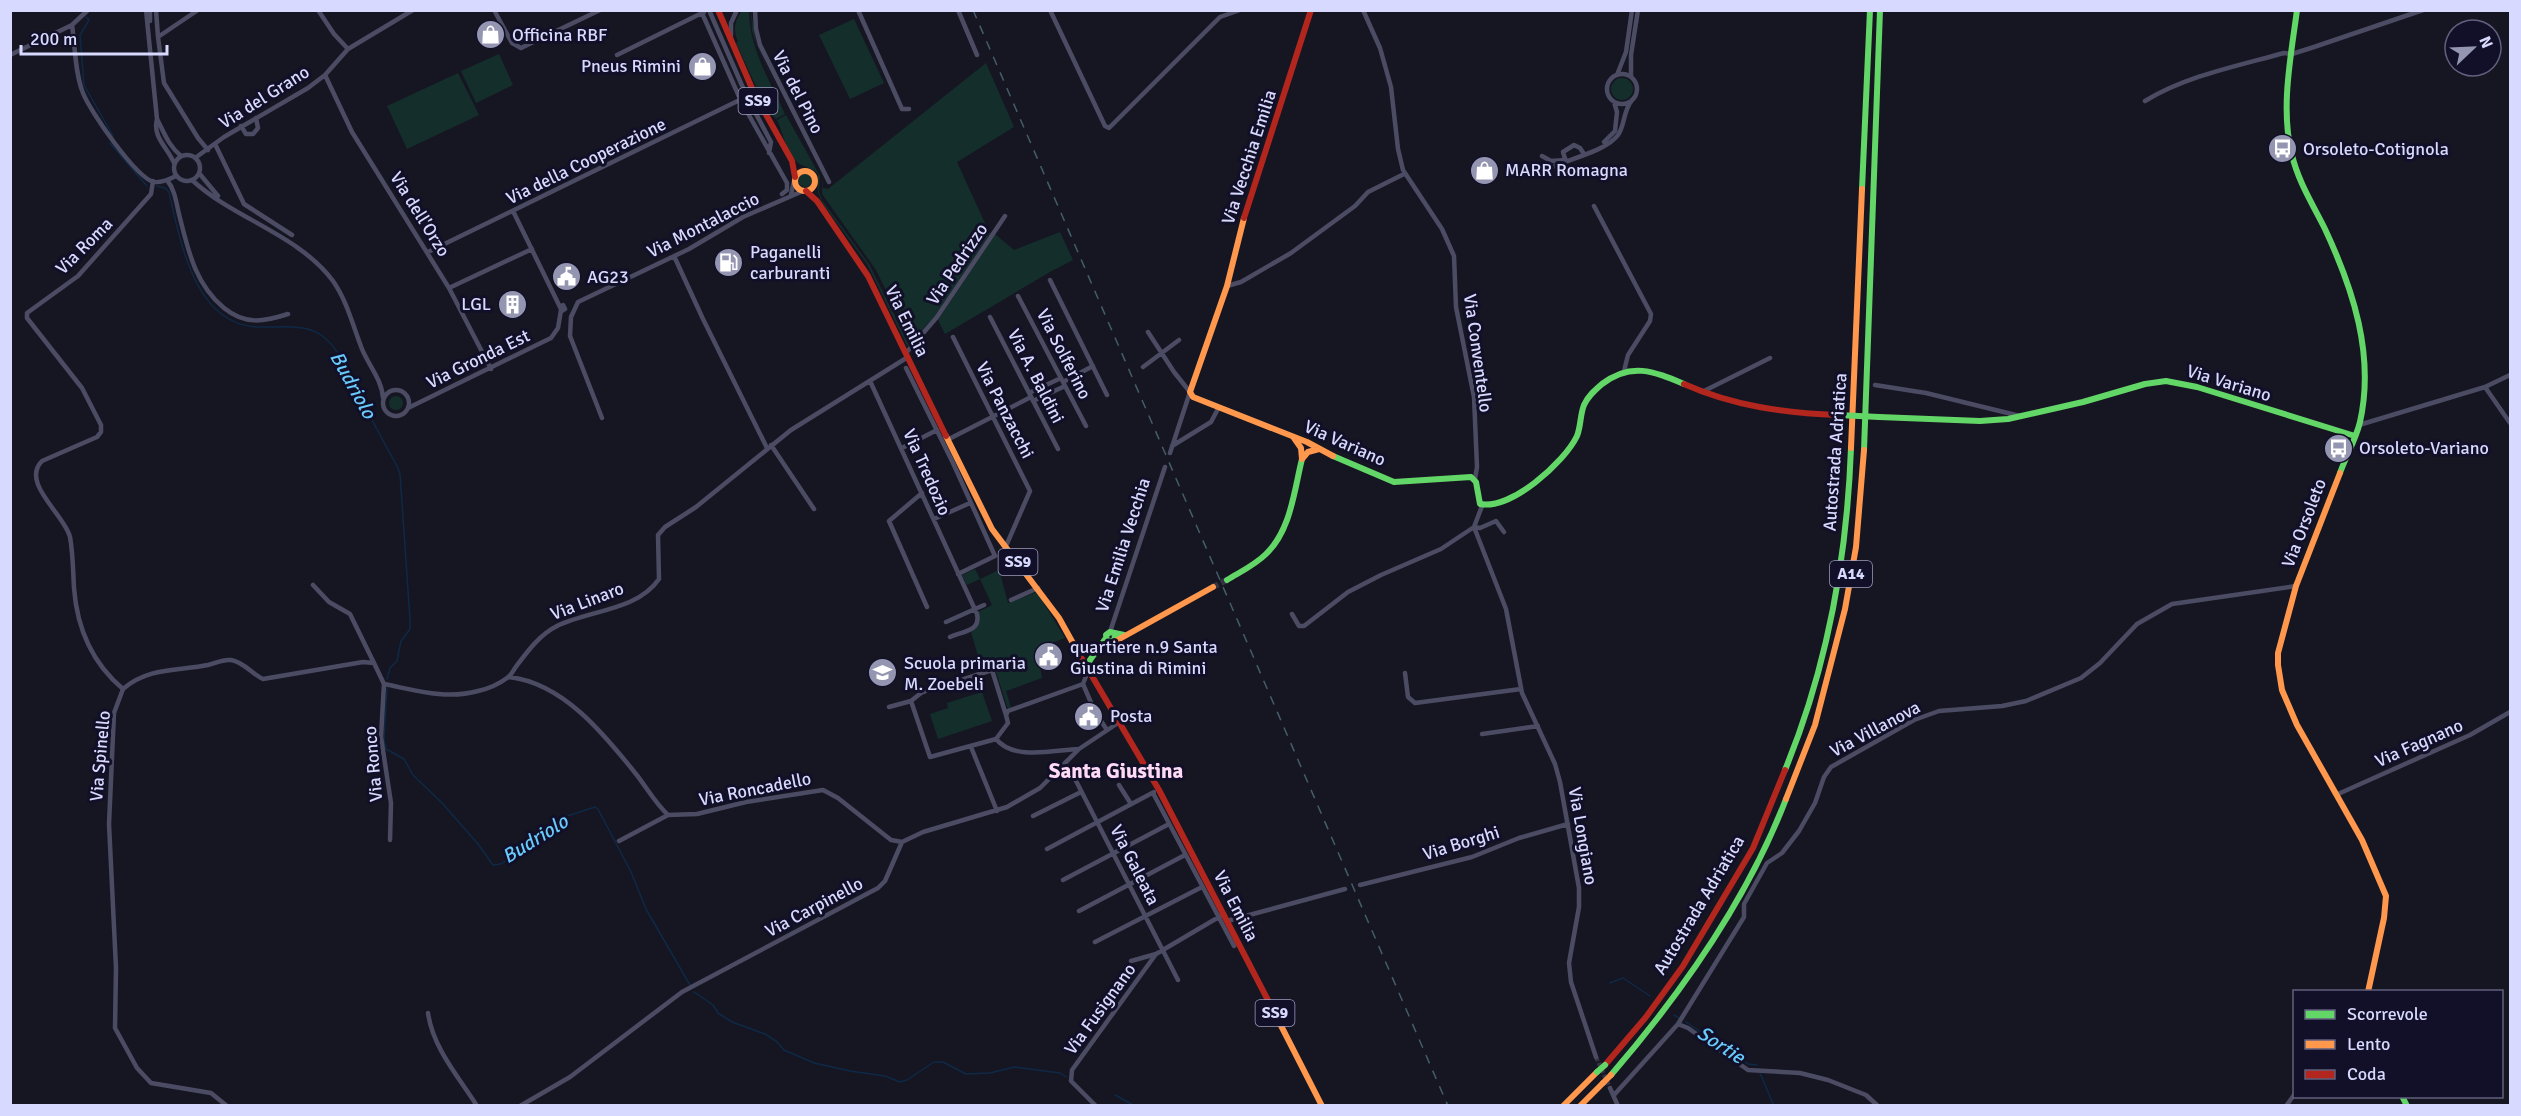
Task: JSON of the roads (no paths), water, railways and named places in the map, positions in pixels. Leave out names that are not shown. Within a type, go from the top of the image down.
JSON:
[{"type":"main road","name":"Via Emilia","points":[[718,10],[754,93],[792,160],[796,187],[817,201],[868,276],[949,439],[956,462],[992,528],[1059,618],[1156,791],[1322,1106]]},
{"type":"main road","name":"Via Vecchia Emilia","points":[[1190,392],[1227,286],[1248,204],[1311,10]]},
{"type":"main road","name":"Autostrada Adriatica","points":[[1563,1106],[1605,1065],[1646,1017],[1683,966],[1753,848],[1797,741],[1818,675],[1843,545],[1850,478],[1870,10]]},
{"type":"main road","name":"Autostrada Adriatica","points":[[1580,1106],[1611,1075],[1652,1027],[1691,973],[1763,854],[1815,725],[1845,609],[1856,547],[1863,477],[1880,10]]},
{"type":"main road","name":"Via Orsoleto","points":[[2297,10],[2288,132],[2291,152],[2352,296],[2362,336],[2364,399],[2360,425],[2296,586],[2278,653],[2278,677],[2297,725],[2362,840],[2386,896],[2384,918],[2368,990]]},
{"type":"main road","name":"Via Emilia","points":[[792,160],[813,174],[817,201]]},
{"type":"main road","points":[[794,179],[800,172],[807,171]]},
{"type":"main road","points":[[804,191],[814,185]]},
{"type":"main road","name":"Via Variano","points":[[1624,371],[1632,369],[1660,375],[1715,396],[1781,412],[1980,421],[2023,417],[2145,384],[2166,381],[2197,387],[2355,436]]},
{"type":"main road","points":[[1475,479],[1478,498],[1482,506],[1502,503],[1535,482],[1571,447],[1577,436],[1583,408],[1588,399],[1602,385],[1624,371]]},
{"type":"main road","name":"Via Variano","points":[[1190,392],[1193,396],[1307,442],[1341,460],[1394,482],[1442,478],[1475,479]]},
{"type":"main road","points":[[1227,579],[1257,561],[1274,545],[1285,525],[1302,459],[1301,448],[1292,436]]},
{"type":"main road","points":[[1301,448],[1307,442]]},
{"type":"main road","points":[[1307,442],[1308,452]]},
{"type":"main road","points":[[1302,459],[1308,452],[1321,449]]},
{"type":"main road","points":[[1111,638],[1127,635],[1213,587]]},
{"type":"main road","name":"Via Emilia Vecchia","points":[[1088,670],[1090,660],[1111,638]]},
{"type":"street","points":[[10,55],[72,25],[88,10]]},
{"type":"street","points":[[148,10],[157,119],[165,139],[181,156]]},
{"type":"street","name":"Via del Grano","points":[[156,10],[164,83],[207,151],[241,126],[325,75],[348,49],[409,11]]},
{"type":"street","points":[[158,37],[198,10]]},
{"type":"street","points":[[318,10],[334,34],[348,49]]},
{"type":"street","points":[[494,10],[512,43],[521,48],[600,10]]},
{"type":"street","points":[[731,39],[731,23],[737,10]]},
{"type":"street","name":"Via del Pino","points":[[755,10],[756,29],[765,57],[829,182]]},
{"type":"street","points":[[858,10],[902,109],[909,110]]},
{"type":"street","points":[[957,10],[977,56]]},
{"type":"street","points":[[1050,10],[1105,126],[1109,128],[1220,17],[1240,10]]},
{"type":"street","name":"Via Conventello","points":[[1363,10],[1380,48],[1391,87],[1398,149],[1404,174],[1442,229],[1454,256],[1456,307],[1473,397],[1477,467],[1475,479]]},
{"type":"street","points":[[1584,153],[1615,131],[1617,112],[1607,90],[1610,81],[1617,75],[1626,52],[1632,10]]},
{"type":"street","points":[[1541,172],[1617,136],[1624,113],[1637,88],[1631,77],[1631,55],[1638,10]]},
{"type":"street","points":[[2145,101],[2188,81],[2284,53],[2292,54],[2423,10]]},
{"type":"street","points":[[706,11],[771,142],[769,153]]},
{"type":"street","points":[[706,11],[719,50],[741,100],[788,187],[782,194]]},
{"type":"street","points":[[617,55],[706,11]]},
{"type":"street","points":[[72,25],[82,92],[106,132],[134,167],[153,182],[177,176],[174,163],[155,128],[157,119]]},
{"type":"street","points":[[719,50],[725,48]]},
{"type":"street","name":"Via dell'Orzo","points":[[325,75],[352,132],[428,252],[491,369]]},
{"type":"street","points":[[731,77],[737,75]]},
{"type":"street","points":[[1617,75],[1631,77]]},
{"type":"street","name":"Via della Cooperazione","points":[[428,252],[754,93]]},
{"type":"street","points":[[1614,102],[1624,104],[1632,100]]},
{"type":"street","points":[[241,126],[246,134],[254,134],[258,128],[256,118]]},
{"type":"street","points":[[754,126],[760,122]]},
{"type":"street","name":"Via del Grano","points":[[215,144],[244,204],[292,235]]},
{"type":"street","points":[[1566,161],[1563,152],[1574,145],[1584,153]]},
{"type":"street","points":[[197,160],[207,151]]},
{"type":"street","points":[[174,163],[181,156],[189,155],[197,160],[199,172],[192,180]]},
{"type":"street","points":[[1542,156],[1551,161],[1566,161]]},
{"type":"street","name":"Via Gronda Est","points":[[199,172],[222,201]]},
{"type":"street","points":[[1227,286],[1241,282],[1291,252],[1355,206],[1368,192],[1404,174]]},
{"type":"street","name":"Via Gronda Est","points":[[177,176],[184,181],[192,180],[303,253],[325,271],[341,295],[362,350],[380,383],[385,411],[392,416],[401,415],[408,408],[551,338],[558,328],[562,308]]},
{"type":"street","points":[[791,195],[794,179]]},
{"type":"street","points":[[167,180],[174,193],[197,275],[215,301],[245,321],[258,322],[288,314]]},
{"type":"street","name":"Via Roma","points":[[93,406],[82,388],[27,318],[27,313],[78,276],[151,194],[153,182]]},
{"type":"street","name":"Via Montalaccio","points":[[578,302],[674,256],[743,217],[804,191]]},
{"type":"street","points":[[1594,206],[1651,314],[1650,321],[1628,355],[1624,371]]},
{"type":"street","points":[[513,211],[562,308],[578,302]]},
{"type":"street","name":"Via Pedrizzo","points":[[907,355],[937,317],[1005,216]]},
{"type":"street","points":[[449,288],[532,249]]},
{"type":"street","points":[[674,256],[703,319],[769,446],[814,509]]},
{"type":"street","points":[[1050,280],[1107,395]]},
{"type":"street","name":"Via Solferino","points":[[1018,296],[1086,426]]},
{"type":"street","points":[[578,302],[569,324],[570,336],[603,418]]},
{"type":"street","name":"Via A. Baldini","points":[[990,316],[1058,449]]},
{"type":"street","points":[[1148,332],[1190,392],[1170,453]]},
{"type":"street","name":"Via Panzacchi","points":[[953,337],[1030,490],[1006,546]]},
{"type":"street","points":[[1143,367],[1179,340]]},
{"type":"street","name":"Via Linaro","points":[[384,684],[435,695],[478,691],[509,677],[547,632],[559,625],[600,612],[650,589],[659,579],[660,564],[657,543],[660,531],[702,502],[769,446],[805,420],[870,381],[907,355]]},
{"type":"street","points":[[1702,392],[1770,358]]},
{"type":"street","points":[[949,439],[1093,366]]},
{"type":"street","name":"Via Emilia","points":[[906,368],[956,462],[970,503],[985,533]]},
{"type":"street","points":[[2360,425],[2485,387],[2511,375]]},
{"type":"street","name":"Via Tredozio","points":[[870,381],[975,609]]},
{"type":"street","points":[[1031,397],[1063,382]]},
{"type":"street","name":"Via Gronda Est","points":[[380,383],[390,391],[399,390],[408,398],[422,402]]},
{"type":"street","name":"Via Variano","points":[[1875,385],[1926,393],[2023,417]]},
{"type":"street","points":[[1715,386],[1715,396]]},
{"type":"street","points":[[2485,387],[2511,423]]},
{"type":"street","points":[[383,399],[390,391]]},
{"type":"street","name":"Via Gronda Est","points":[[408,398],[408,408]]},
{"type":"street","name":"Via Spinello","points":[[93,406],[101,425],[98,437],[42,461],[36,471],[38,486],[70,536],[76,610],[81,628],[95,657],[109,676],[123,689],[114,713],[109,824],[116,968],[115,1028],[137,1068],[152,1083],[211,1093],[227,1106]]},
{"type":"street","points":[[1172,446],[1211,422],[1219,407]]},
{"type":"street","points":[[902,448],[937,430]]},
{"type":"street","name":"Via Emilia Vecchia","points":[[1111,638],[1165,467]]},
{"type":"street","points":[[922,493],[889,521],[927,607]]},
{"type":"street","points":[[934,519],[970,503]]},
{"type":"street","points":[[1292,614],[1299,626],[1304,626],[1358,587],[1426,556],[1474,527],[1482,506]]},
{"type":"street","points":[[1474,527],[1480,528],[1496,521],[1504,532]]},
{"type":"street","name":"Via Longiano","points":[[1474,527],[1507,615],[1521,689],[1555,764],[1579,888],[1579,907],[1569,963],[1571,982],[1596,1057]]},
{"type":"street","points":[[958,574],[995,556],[985,533],[992,528]]},
{"type":"street","points":[[313,585],[329,602],[350,614],[384,684]]},
{"type":"street","name":"Via Villanova","points":[[1614,1095],[1678,1024],[1744,917],[1744,904],[1767,863],[1782,853],[1799,831],[1831,767],[1914,720],[1939,711],[2002,706],[2026,700],[2081,678],[2100,663],[2137,624],[2172,604],[2296,586]]},
{"type":"street","points":[[1011,600],[1038,588]]},
{"type":"street","points":[[945,622],[984,605]]},
{"type":"street","points":[[950,638],[976,626],[978,619],[975,609]]},
{"type":"street","points":[[123,689],[135,678],[153,672],[208,665],[226,660],[239,662],[255,676],[269,680],[339,665],[374,663]]},
{"type":"street","points":[[911,701],[930,757],[996,739],[1008,723],[992,670],[940,687]]},
{"type":"street","points":[[1088,670],[1083,684],[1095,712],[1107,730]]},
{"type":"street","points":[[1405,673],[1408,697],[1415,704],[1521,689]]},
{"type":"street","points":[[509,677],[537,684],[575,708],[618,753],[668,814]]},
{"type":"street","name":"Via Ronco","points":[[384,684],[381,737],[391,803],[390,840]]},
{"type":"street","points":[[1006,716],[1011,710],[1083,684]]},
{"type":"street","points":[[889,707],[911,701],[921,693],[932,689]]},
{"type":"street","name":"Via Fagnano","points":[[2338,794],[2470,735],[2511,712]]},
{"type":"street","points":[[902,842],[923,832],[997,811],[1040,788],[1079,749],[1118,723]]},
{"type":"street","points":[[1482,734],[1538,726]]},
{"type":"street","points":[[996,739],[1004,747],[1023,751],[1043,753],[1079,749]]},
{"type":"street","points":[[971,747],[997,811]]},
{"type":"street","name":"Via Galeata","points":[[1073,776],[1163,950]]},
{"type":"street","points":[[1119,785],[1131,804]]},
{"type":"street","name":"Via Roncadello","points":[[619,841],[668,814],[697,814],[746,802],[823,790],[838,798],[891,840],[902,842]]},
{"type":"street","points":[[1047,849],[1156,791]]},
{"type":"street","name":"Via Emilia","points":[[1156,791],[1169,824],[1202,887],[1223,918],[1234,946]]},
{"type":"street","points":[[1033,816],[1081,792]]},
{"type":"street","points":[[1063,880],[1169,824]]},
{"type":"street","name":"Via Borghi","points":[[1360,885],[1486,853],[1519,838],[1568,824]]},
{"type":"street","name":"Via Carpinello","points":[[520,1106],[570,1077],[682,992],[878,888],[885,881],[902,842]]},
{"type":"street","points":[[1079,911],[1185,855]]},
{"type":"street","points":[[1095,942],[1202,887]]},
{"type":"street","points":[[1223,918],[1345,889]]},
{"type":"street","name":"Via Fusignano","points":[[1131,961],[1156,954],[1223,918]]},
{"type":"street","points":[[1163,950],[1178,980]]},
{"type":"street","name":"Via Fusignano","points":[[1096,1106],[1071,1081],[1072,1070],[1156,954]]},
{"type":"street","points":[[428,1013],[430,1030],[436,1042],[477,1106]]},
{"type":"street","points":[[1678,1024],[1688,1028],[1748,1070],[1775,1070],[1809,1075],[1845,1085],[1866,1095],[1878,1106]]},
{"type":"street","points":[[1610,1088],[1618,1106]]},
{"type":"waterway","name":"Budriolo","points":[[86,17],[89,20],[80,35],[84,85],[113,136]]},
{"type":"waterway","name":"Budriolo","points":[[110,143],[147,186]]},
{"type":"waterway","name":"Budriolo","points":[[157,186],[169,192],[185,255],[205,296],[219,312],[236,323],[258,327],[307,329],[328,341],[344,363],[397,466],[400,474],[410,629],[401,641],[397,661],[390,668],[387,679]]},
{"type":"waterway","name":"Budriolo","points":[[387,688],[384,739],[386,749],[404,759],[413,775],[442,803],[493,865],[501,864],[549,831],[561,818],[595,807],[598,809],[631,872],[646,909],[690,985]]},
{"type":"waterway","name":"Sortie","points":[[1610,983],[1623,978],[1650,996]]},
{"type":"waterway","name":"Budriolo","points":[[694,992],[732,1022],[765,1034],[784,1050],[814,1063],[885,1076],[900,1082],[907,1080],[934,1062],[943,1062],[966,1074],[990,1073],[1014,1067],[1060,1073],[1066,1077]]},
{"type":"waterway","name":"Sortie","points":[[1674,1015],[1679,1018]]},
{"type":"waterway","name":"Sortie","points":[[1686,1022],[1748,1064],[1757,1065]]},
{"type":"waterway","name":"Sortie","points":[[1760,1073],[1774,1106]]},
{"type":"waterway","name":"Budriolo","points":[[1115,1095],[1135,1106]]},
{"type":"tunnel","points":[[1213,587],[1227,580]]},
{"type":"tunnel","points":[[1596,1057],[1610,1088]]},
{"type":"railway","points":[[973,10],[1448,1106]]},
{"type":"place","name":"Officina RBF","points":[[491,35]]},
{"type":"place","name":"Pneus Rimini","points":[[702,66]]},
{"type":"place","name":"Orsoleto-Cotignola","points":[[2282,149]]},
{"type":"place","name":"MARR Romagna","points":[[1484,170]]},
{"type":"place","name":"Paganelli carburanti","points":[[729,262]]},
{"type":"place","name":"AG23","points":[[566,277]]},
{"type":"place","name":"LGL","points":[[512,304]]},
{"type":"place","name":"Orsoleto-Variano","points":[[2338,448]]},
{"type":"place","name":"quartiere n.9 Santa Giustina di Rimini","points":[[1049,657]]},
{"type":"place","name":"Scuola primaria M. Zoebeli","points":[[883,673]]},
{"type":"place","name":"Posta","points":[[1089,716]]},
{"type":"district","name":"Santa Giustina","points":[[1116,771]]}]
